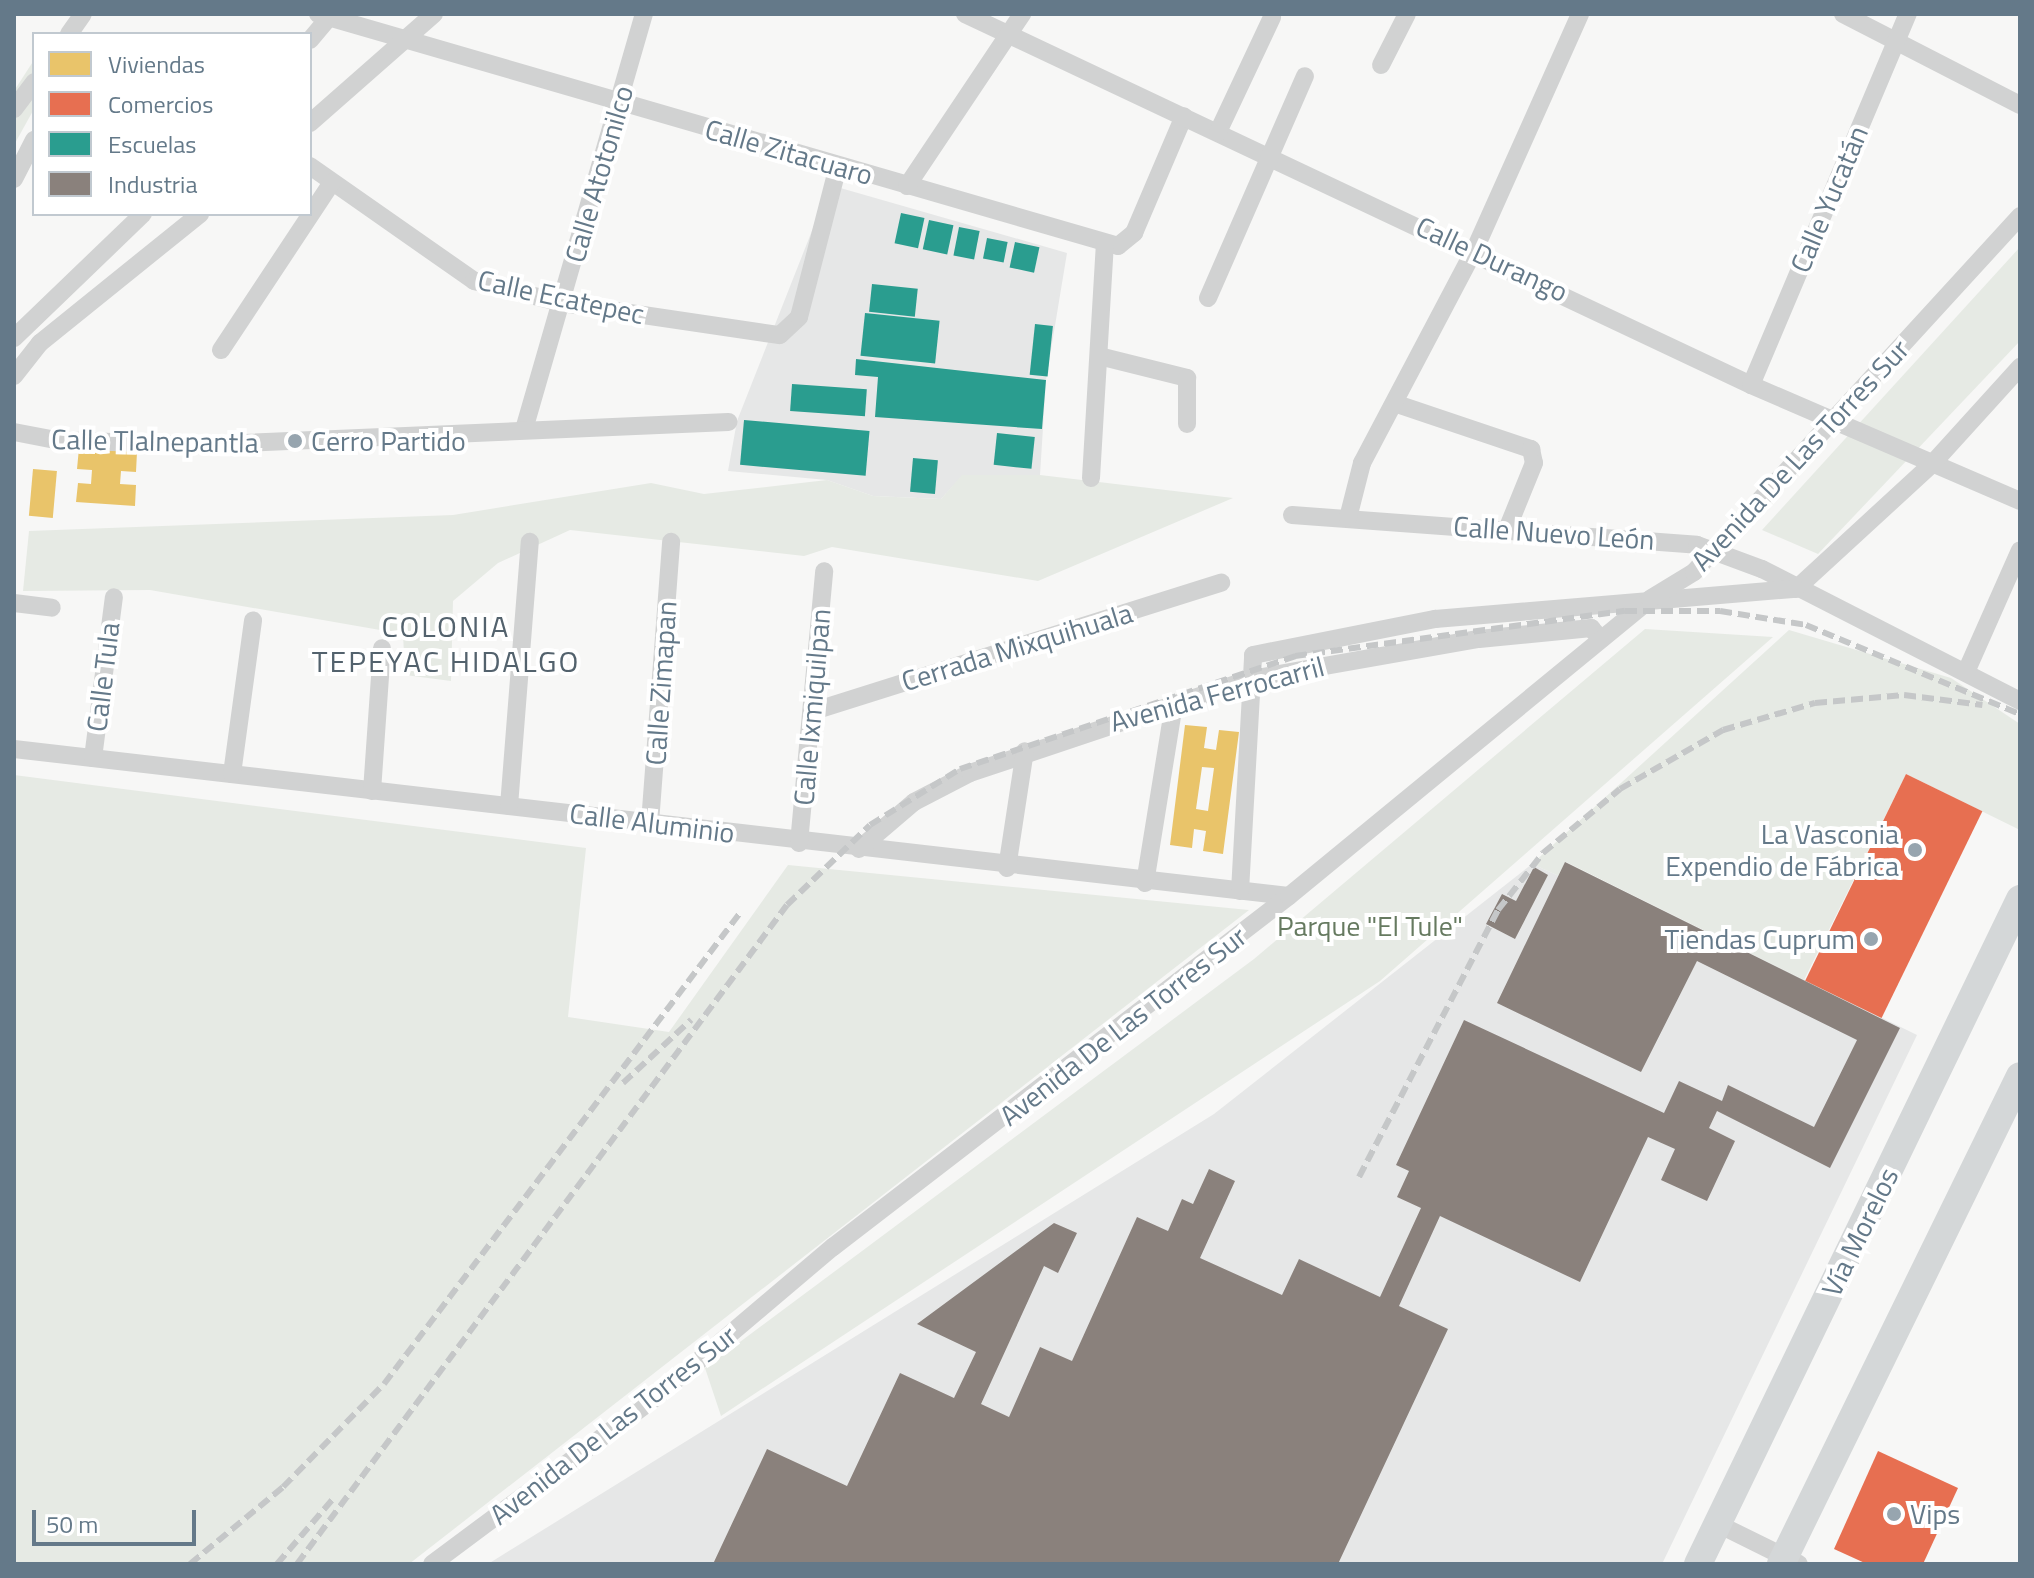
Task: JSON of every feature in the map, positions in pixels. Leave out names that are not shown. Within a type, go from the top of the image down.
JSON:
[{"type":"main road","name":"Vía Morelos","points":[[1698,1564],[2020,899]]},
{"type":"main road","points":[[1788,1561],[2020,1076]]},
{"type":"street","points":[[70,32],[83,14]]},
{"type":"street","points":[[312,121],[434,14]]},
{"type":"street","name":"Calle Atotonilco","points":[[525,426],[644,14]]},
{"type":"street","name":"Calle Durango","points":[[965,14],[1475,249],[1751,385],[2020,501]]},
{"type":"street","points":[[907,186],[1022,14]]},
{"type":"street","points":[[1381,65],[1407,14]]},
{"type":"street","points":[[1348,518],[1354,481],[1475,249],[1580,14]]},
{"type":"street","points":[[1843,14],[2020,105]]},
{"type":"street","name":"Calle Yucatán","points":[[1751,385],[1908,14]]},
{"type":"street","points":[[312,37],[326,15]]},
{"type":"street","name":"Calle Zitacuaro","points":[[326,15],[401,42],[619,102],[1105,244]]},
{"type":"street","points":[[1218,132],[1272,17]]},
{"type":"street","points":[[1208,298],[1305,76]]},
{"type":"street","points":[[14,109],[32,85]]},
{"type":"street","points":[[1091,478],[1105,244],[1132,238],[1184,116]]},
{"type":"street","points":[[14,179],[32,144]]},
{"type":"street","name":"Calle Ecatepec","points":[[312,167],[457,273],[562,303],[769,334],[795,326],[838,166]]},
{"type":"street","points":[[312,212],[332,182]]},
{"type":"street","points":[[14,338],[141,216]]},
{"type":"street","points":[[14,359],[40,343],[198,216]]},
{"type":"street","points":[[221,350],[310,216]]},
{"type":"street","name":"Avenida De Las Torres Sur","points":[[432,1564],[657,1396],[833,1247],[1289,896],[1650,599],[1718,551],[2020,216]]},
{"type":"street","points":[[14,376],[40,343]]},
{"type":"street","points":[[1099,356],[1187,378],[1187,424]]},
{"type":"street","points":[[1796,589],[1933,463],[2020,367]]},
{"type":"street","points":[[1394,403],[1531,449],[1534,463],[1506,532]]},
{"type":"street","name":"Calle Tlalnepantla","points":[[14,432],[197,445],[525,426],[729,422]]},
{"type":"street","name":"Calle Nuevo León","points":[[1292,515],[1678,542],[1718,551],[2020,701]]},
{"type":"street","points":[[509,806],[530,542]]},
{"type":"street","name":"Calle Zimapan","points":[[650,823],[671,542]]},
{"type":"street","points":[[1966,672],[2020,550]]},
{"type":"street","name":"Calle Ixmiquilpan","points":[[799,843],[814,711],[824,571]]},
{"type":"street","name":"Cerrada Mixquihuala","points":[[814,711],[1221,583]]},
{"type":"street","name":"Avenida Ferrocarril","points":[[1251,679],[1253,655],[1420,621],[1650,599],[1796,589]]},
{"type":"street","name":"Calle Tula","points":[[93,758],[114,597]]},
{"type":"street","points":[[14,603],[52,608]]},
{"type":"street","points":[[232,774],[253,620]]},
{"type":"street","name":"Avenida Ferrocarril","points":[[859,849],[914,802],[1025,751],[1251,679],[1479,639],[1591,628],[1601,639]]},
{"type":"street","points":[[372,791],[382,648]]},
{"type":"street","points":[[1240,891],[1251,679]]},
{"type":"street","points":[[1145,883],[1174,703]]},
{"type":"street","name":"Calle Aluminio","points":[[14,749],[1007,868],[1289,896]]},
{"type":"street","points":[[1007,868],[1025,751]]},
{"type":"street","points":[[1718,1524],[1788,1561]]},
{"type":"shaded area","points":[[830,185],[1067,253],[1046,380],[1040,475],[963,475],[941,499],[873,496],[827,480],[728,471],[737,421]]},
{"type":"shaded area","points":[[1565,862],[1917,1035],[1662,1564],[488,1564],[1214,1114],[1532,864],[1559,876]]},
{"type":"green space","points":[[32,63],[32,113],[14,145],[14,91]]},
{"type":"green space","points":[[2020,247],[2020,341],[1818,554],[1762,530]]},
{"type":"green space","points":[[962,475],[1040,475],[1233,498],[1038,581],[832,547],[804,556],[570,530],[498,563],[453,601],[451,681],[405,675],[403,634],[150,590],[23,591],[29,531],[453,515],[651,483],[704,494],[827,480],[873,496],[941,499]]},
{"type":"green space","name":"Parque \"El Tule\"","points":[[1645,629],[1773,637],[1380,981],[721,1416],[705,1368],[1254,959]]},
{"type":"green space","points":[[1789,630],[1951,678],[2020,724],[2020,830],[1906,774],[1804,980],[1566,862],[1559,876],[1532,864]]},
{"type":"green space","points":[[14,775],[586,848],[568,1017],[669,1032],[788,865],[1249,910],[409,1564],[14,1564]]},
{"type":"building: Viviendas","points":[[79,448],[137,452],[136,472],[121,471],[120,484],[136,485],[135,506],[76,502],[78,483],[91,484],[92,470],[77,469]]},
{"type":"building: Viviendas","points":[[33,469],[57,471],[53,518],[29,516]]},
{"type":"building: Viviendas","points":[[1185,725],[1207,727],[1204,748],[1216,750],[1219,730],[1239,732],[1223,854],[1203,851],[1206,831],[1194,829],[1192,848],[1170,845]],"holes":[[[1202,767],[1214,768],[1208,811],[1196,809]]]},
{"type":"building: Comercios","points":[[1906,774],[1982,811],[1882,1018],[1805,981]]},
{"type":"building: Comercios","points":[[1878,1451],[1958,1488],[1923,1564],[1867,1564],[1834,1549]]},
{"type":"building: Escuelas","points":[[901,213],[924,218],[918,248],[895,243]]},
{"type":"building: Escuelas","points":[[929,220],[953,225],[947,255],[923,249]]},
{"type":"building: Escuelas","points":[[959,227],[980,231],[974,259],[953,255]]},
{"type":"building: Escuelas","points":[[987,238],[1008,242],[1004,263],[983,259]]},
{"type":"building: Escuelas","points":[[1015,242],[1039,247],[1034,273],[1010,267]]},
{"type":"building: Escuelas","points":[[872,284],[918,289],[915,317],[869,312]]},
{"type":"building: Escuelas","points":[[865,313],[940,321],[935,364],[861,356]]},
{"type":"building: Escuelas","points":[[1035,324],[1053,326],[1048,377],[1030,375]]},
{"type":"building: Escuelas","points":[[856,359],[1046,380],[1042,429],[875,417],[878,377],[855,375]]},
{"type":"building: Escuelas","points":[[792,384],[867,389],[865,416],[790,411]]},
{"type":"building: Escuelas","points":[[744,420],[870,431],[866,476],[740,465]]},
{"type":"building: Escuelas","points":[[997,433],[1035,437],[1031,469],[994,465]]},
{"type":"building: Escuelas","points":[[913,458],[938,460],[935,494],[910,492]]},
{"type":"building: Industria","points":[[1565,862],[1900,1028],[1830,1168],[1717,1111],[1709,1128],[1735,1141],[1707,1201],[1661,1180],[1675,1149],[1648,1137],[1580,1282],[1440,1216],[1399,1306],[1448,1329],[1338,1564],[713,1564],[767,1449],[847,1486],[900,1373],[954,1398],[976,1352],[917,1324],[1054,1223],[1077,1233],[1058,1273],[1044,1266],[981,1404],[1009,1417],[1040,1347],[1072,1361],[1137,1217],[1168,1231],[1182,1199],[1193,1204],[1209,1169],[1235,1181],[1200,1258],[1282,1295],[1299,1259],[1380,1297],[1421,1208],[1397,1197],[1409,1171],[1396,1165],[1464,1020],[1664,1113],[1679,1081],[1722,1101],[1728,1085],[1814,1127],[1857,1040],[1697,961],[1641,1072],[1497,1003]]},
{"type":"building: Industria","points":[[1534,867],[1548,875],[1515,939],[1486,924],[1502,894],[1516,901]]},
{"type":"railway","points":[[297,1564],[787,905],[870,825],[960,769],[1295,656],[1625,611],[1720,611],[1806,625],[2020,714]]},
{"type":"railway","points":[[1359,1177],[1498,910],[1543,853],[1620,789],[1723,730],[1815,703],[1904,695],[1982,705]]},
{"type":"railway","points":[[190,1564],[283,1487],[384,1384],[740,913]]},
{"type":"railway","points":[[623,1083],[691,1020]]},
{"type":"railway","points":[[277,1564],[333,1499]]},
{"type":"place","name":"Cerro Partido","points":[[295,441]]},
{"type":"place","name":"La Vasconia Expendio de Fábrica","points":[[1915,850]]},
{"type":"place","name":"Tiendas Cuprum","points":[[1871,939]]},
{"type":"place","name":"Vips","points":[[1894,1514]]},
{"type":"district","name":"COLONIA TEPEYAC HIDALGO","points":[[446,643]]}]
